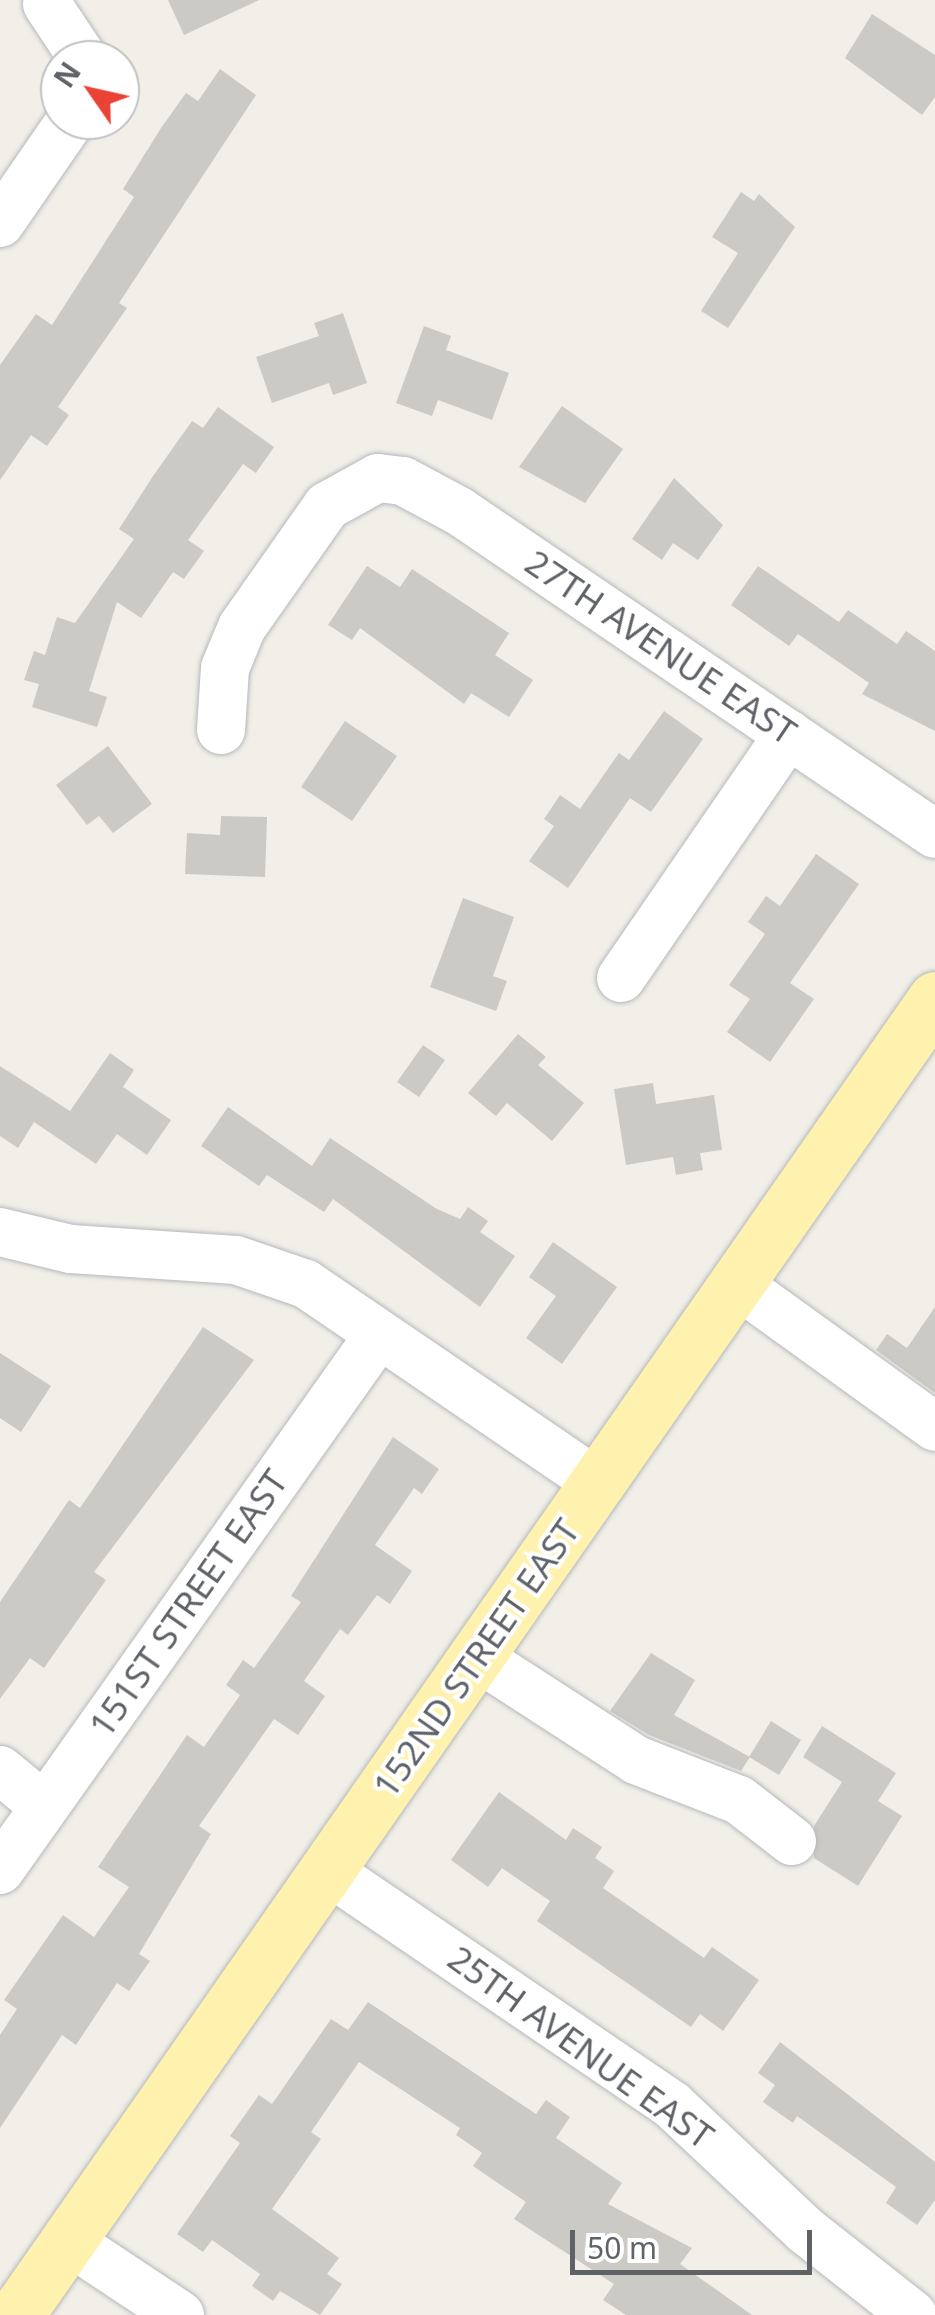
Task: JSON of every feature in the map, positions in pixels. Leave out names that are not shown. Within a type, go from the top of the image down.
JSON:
[{"type":"main road","name":"152ND STREET EAST","points":[[14,2300],[70,2242],[935,999]]},
{"type":"street","points":[[47,4],[71,40]]},
{"type":"street","points":[[0,223],[56,140]]},
{"type":"street","name":"27TH AVENUE EAST","points":[[221,730],[225,668],[242,627],[327,506],[378,478],[403,482],[459,511],[935,834]]},
{"type":"street","points":[[622,978],[789,734]]},
{"type":"street","points":[[0,1232],[71,1249],[236,1260],[306,1284],[598,1484]]},
{"type":"street","points":[[737,1284],[935,1427]]},
{"type":"street","name":"151ST STREET EAST","points":[[0,1870],[378,1336]]},
{"type":"street","points":[[477,1657],[636,1760],[739,1800],[792,1840]]},
{"type":"street","points":[[0,1770],[44,1806]]},
{"type":"street","name":"25TH AVENUE EAST","points":[[328,1871],[672,2104],[805,2230],[913,2315]]},
{"type":"street","points":[[70,2242],[180,2315]]},
{"type":"building","points":[[168,0],[259,0],[184,35]]},
{"type":"building","points":[[872,14],[935,55],[935,97],[922,115],[845,58]]},
{"type":"building","points":[[220,69],[256,95],[119,303],[127,308],[58,407],[69,415],[47,446],[31,435],[0,480],[0,365],[36,314],[52,325],[134,197],[123,189],[161,128],[186,93],[198,101]]},
{"type":"building","points":[[741,192],[754,201],[759,194],[795,227],[728,328],[701,311],[738,253],[712,237]]},
{"type":"building","points":[[343,313],[367,383],[333,395],[329,383],[272,403],[256,357],[319,336],[314,323]]},
{"type":"building","points":[[424,326],[451,336],[446,350],[509,373],[492,420],[438,400],[432,416],[396,403]]},
{"type":"building","points":[[562,406],[623,449],[585,503],[519,467]]},
{"type":"building","points":[[218,407],[274,447],[256,473],[243,464],[188,540],[204,551],[184,579],[173,572],[141,618],[117,602],[89,691],[107,697],[97,727],[32,707],[39,684],[24,680],[34,651],[45,655],[57,617],[75,623],[134,539],[119,529],[153,476],[192,421],[203,428]]},
{"type":"building","points":[[674,478],[723,525],[698,560],[673,543],[662,560],[632,539]]},
{"type":"building","points":[[367,566],[400,587],[412,569],[509,633],[495,655],[533,680],[509,717],[471,693],[464,704],[360,628],[352,640],[328,625]]},
{"type":"building","points":[[758,566],[839,622],[848,610],[897,644],[906,631],[935,651],[935,731],[862,694],[869,683],[798,634],[789,646],[731,605]]},
{"type":"building","points":[[664,711],[703,739],[651,812],[630,798],[568,888],[529,861],[554,826],[544,819],[560,795],[580,809],[619,753],[629,760]]},
{"type":"building","points":[[345,721],[397,756],[352,821],[301,787]]},
{"type":"building","points":[[108,746],[152,804],[113,833],[99,816],[87,825],[56,785]]},
{"type":"building","points":[[221,816],[267,817],[265,877],[185,874],[187,833],[220,835]]},
{"type":"building","points":[[816,854],[859,884],[790,983],[814,999],[770,1062],[727,1032],[750,999],[729,985],[765,934],[748,922],[766,896],[780,906]]},
{"type":"building","points":[[463,898],[514,917],[493,976],[507,981],[496,1011],[430,987]]},
{"type":"building","points":[[518,1034],[546,1057],[538,1065],[584,1103],[552,1141],[507,1103],[496,1116],[468,1093]]},
{"type":"building","points":[[423,1045],[445,1060],[419,1097],[397,1082]]},
{"type":"building","points":[[110,1053],[134,1070],[123,1087],[171,1120],[147,1155],[117,1134],[96,1164],[34,1122],[18,1148],[0,1136],[0,1066],[70,1111]]},
{"type":"building","points":[[653,1083],[656,1104],[714,1095],[722,1150],[700,1153],[703,1170],[676,1175],[673,1157],[626,1165],[614,1089]]},
{"type":"building","points":[[228,1107],[312,1166],[330,1138],[437,1209],[460,1219],[468,1207],[488,1221],[480,1232],[515,1256],[480,1307],[333,1199],[324,1212],[267,1175],[259,1186],[201,1146]]},
{"type":"building","points":[[553,1242],[617,1287],[562,1364],[526,1338],[556,1296],[529,1277]]},
{"type":"building","points":[[935,1307],[935,1393],[876,1350],[887,1334],[907,1348]]},
{"type":"building","points":[[203,1327],[254,1360],[94,1572],[106,1580],[44,1668],[30,1658],[0,1699],[0,1602],[69,1500],[80,1508]]},
{"type":"building","points":[[0,1353],[51,1386],[21,1432],[0,1418]]},
{"type":"building","points":[[393,1437],[439,1469],[422,1494],[414,1488],[375,1545],[412,1571],[390,1604],[377,1595],[348,1635],[340,1629],[304,1681],[325,1696],[298,1735],[274,1719],[199,1826],[211,1834],[139,1954],[150,1961],[129,1991],[117,1983],[76,2045],[62,2035],[0,2128],[0,2035],[17,2009],[4,2000],[63,1915],[94,1937],[129,1887],[98,1867],[187,1735],[204,1747],[240,1695],[226,1685],[243,1660],[254,1668],[301,1602],[291,1596]]},
{"type":"building","points":[[651,1653],[695,1680],[674,1715],[750,1757],[741,1771],[649,1735],[610,1711]]},
{"type":"building","points":[[771,1721],[801,1740],[779,1775],[749,1757]]},
{"type":"building","points":[[822,1726],[896,1773],[878,1801],[902,1816],[858,1886],[814,1858],[814,1826],[842,1782],[803,1757]]},
{"type":"building","points":[[499,1792],[566,1840],[573,1828],[602,1847],[595,1858],[614,1871],[603,1888],[704,1958],[712,1947],[759,1980],[723,2031],[700,2014],[691,2027],[537,1921],[550,1901],[502,1868],[488,1887],[451,1860]]},
{"type":"building","points":[[368,2002],[536,2114],[546,2100],[570,2117],[556,2138],[622,2183],[608,2204],[692,2248],[680,2264],[752,2315],[626,2315],[603,2300],[614,2284],[514,2219],[526,2202],[473,2166],[482,2153],[456,2135],[460,2128],[359,2062],[311,2132],[321,2139],[272,2209],[339,2258],[327,2274],[342,2284],[320,2315],[280,2291],[273,2301],[252,2286],[260,2274],[212,2240],[203,2252],[177,2234],[240,2143],[230,2136],[259,2095],[272,2104],[331,2019],[348,2030]]},
{"type":"building","points":[[780,2042],[935,2162],[935,2200],[917,2225],[886,2203],[896,2187],[797,2116],[793,2123],[763,2102],[775,2085],[758,2073]]}]
